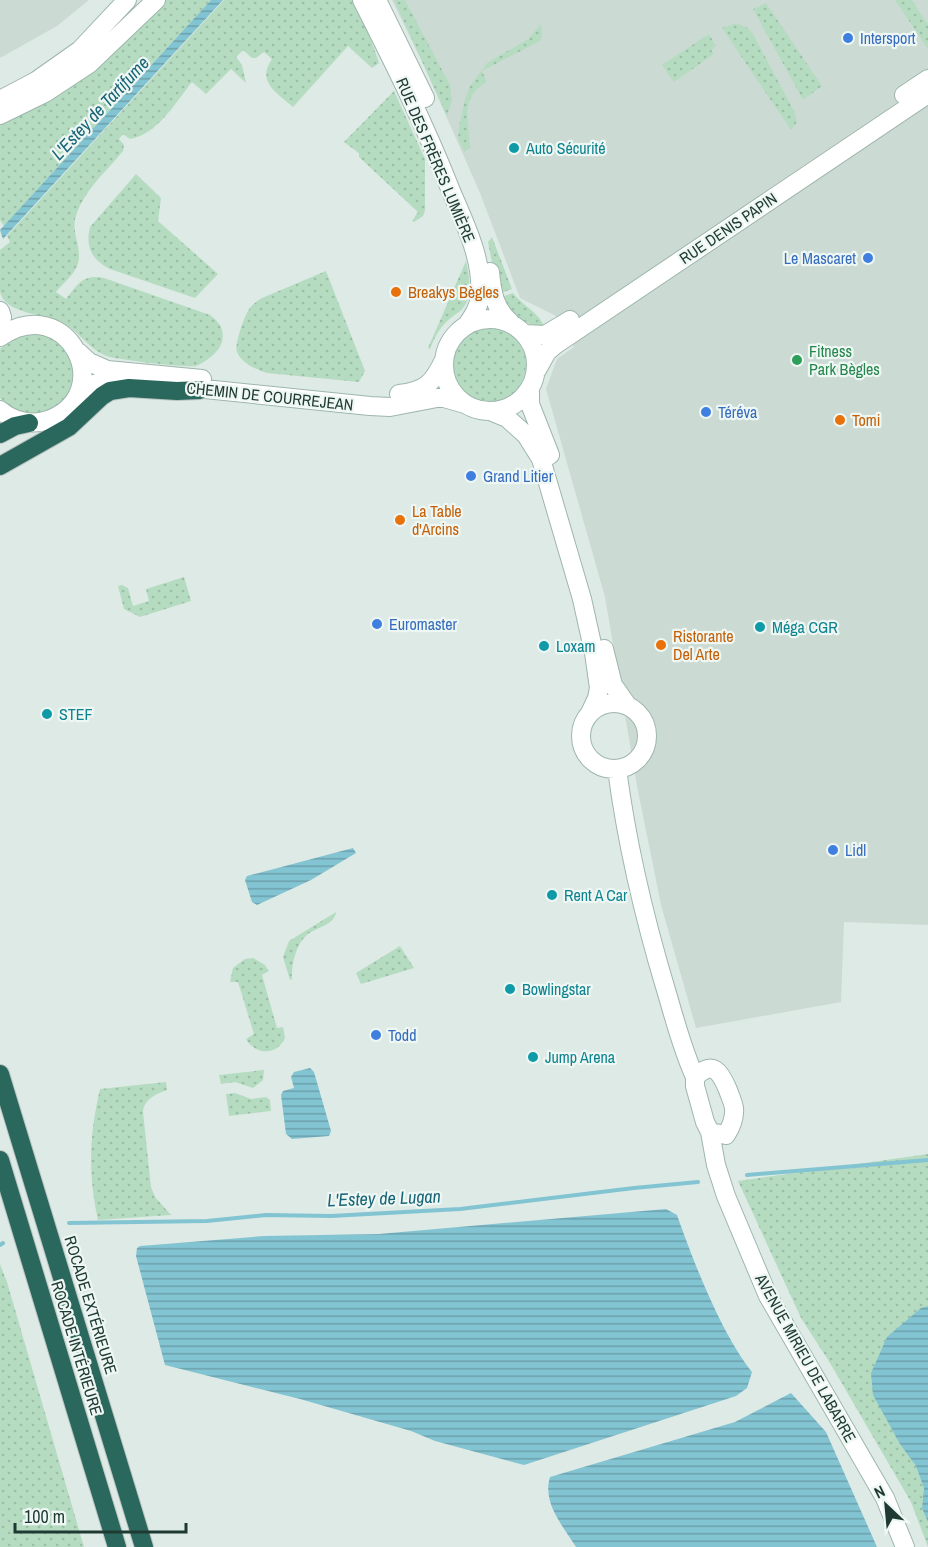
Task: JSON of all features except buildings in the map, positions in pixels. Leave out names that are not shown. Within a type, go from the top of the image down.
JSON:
[{"type":"highway","points":[[0,466],[69,427],[110,391],[129,388],[200,390]]},
{"type":"highway","points":[[0,434],[15,426],[29,423]]},
{"type":"highway","name":"ROCADE EXTÉRIEURE","points":[[0,1073],[144,1547]]},
{"type":"highway","name":"ROCADE INTÉRIEURE","points":[[0,1160],[117,1547]]},
{"type":"main road","points":[[0,115],[45,93],[114,0]]},
{"type":"main road","points":[[62,71],[128,0]]},
{"type":"main road","points":[[62,71],[142,0]]},
{"type":"main road","points":[[0,100],[36,81],[89,64],[156,0]]},
{"type":"main road","name":"RUE DES FRÈRES LUMIÈRE","points":[[362,0],[418,114],[470,236],[479,276],[480,296],[476,310],[467,325]]},
{"type":"main road","name":"RUE DES FRÈRES LUMIÈRE","points":[[377,0],[400,44],[449,152],[480,231],[488,258],[495,304],[510,322]]},
{"type":"main road","name":"RUE DENIS PAPIN","points":[[525,334],[551,333],[928,79]]},
{"type":"main road","name":"RUE DENIS PAPIN","points":[[537,370],[547,352],[555,345],[928,94]]},
{"type":"main road","points":[[0,311],[2,317],[0,335]]},
{"type":"main road","points":[[490,411],[513,405],[523,398],[537,370],[532,344],[525,334],[510,322],[492,318],[467,325],[456,334],[448,346],[444,360],[444,373],[455,396],[477,410],[490,411],[507,418],[526,435],[541,459],[582,599],[599,688],[597,698],[584,721],[581,741],[590,759],[607,769],[628,766],[638,760],[647,745],[647,726],[636,710],[617,702],[598,706],[590,713]]},
{"type":"main road","name":"CHEMIN DE COURREJEAN","points":[[0,335],[27,324],[42,325],[57,330],[69,339],[89,362],[107,370],[375,395],[408,393],[424,388],[435,379],[444,360]]},
{"type":"main road","points":[[78,352],[82,374],[78,395]]},
{"type":"main road","name":"CHEMIN DE COURREJEAN","points":[[29,423],[44,422],[57,417],[69,408],[88,386],[110,379],[370,406],[390,406],[437,398],[465,404]]},
{"type":"main road","points":[[530,388],[530,404],[550,456],[563,500],[613,686],[627,705]]},
{"type":"main road","points":[[0,410],[14,419],[29,423]]},
{"type":"main road","name":"AVENUE MIRIEU DE LABARRE","points":[[617,769],[628,844],[646,923],[682,1050],[695,1077],[695,1086],[705,1122],[718,1134],[717,1167],[726,1196],[768,1296],[885,1498],[905,1547]]},
{"type":"main road","name":"AVENUE MIRIEU DE LABARRE","points":[[679,1034],[692,1051],[718,1072],[723,1079],[734,1110],[732,1125],[718,1134]]},
{"type":"main road","points":[[695,1077],[705,1069],[711,1068]]},
{"type":"shaded area","points":[[0,0],[89,0],[57,26],[0,58]]},
{"type":"shaded area","points":[[392,0],[928,0],[928,925],[844,922],[841,1002],[696,1028],[661,905],[637,786],[605,597],[546,389],[557,359],[574,347],[556,316],[520,298],[480,193],[425,68]]},
{"type":"green space","points":[[166,0],[211,0],[4,226],[0,220],[0,122]]},
{"type":"green space","points":[[224,0],[353,0],[368,31],[379,63],[372,68],[348,46],[293,107],[275,92],[267,81],[266,74],[272,59],[264,52],[252,58],[243,50],[236,57],[242,65],[246,83],[231,69],[206,94],[192,82],[165,116],[149,131],[130,139],[123,134],[119,139],[124,145],[123,151],[90,189],[76,216],[75,228],[79,260],[73,273],[56,292],[66,299],[82,281],[91,277],[104,278],[210,315],[220,326],[223,337],[215,353],[196,366],[110,357],[96,350],[63,323],[9,305],[0,292],[0,250],[10,242],[7,236]]},
{"type":"green space","points":[[394,0],[405,0],[450,85],[452,100],[447,116]]},
{"type":"green space","points":[[895,0],[912,0],[928,25],[928,49]]},
{"type":"green space","points":[[766,3],[822,86],[803,100],[753,9]]},
{"type":"green space","points":[[736,23],[748,28],[754,36],[794,111],[797,122],[791,130],[722,28]]},
{"type":"green space","points":[[541,24],[540,41],[482,71],[487,82],[472,95],[469,103],[470,148],[464,152],[458,138],[459,127],[470,86],[487,63],[528,39]]},
{"type":"green space","points":[[709,34],[716,46],[711,50],[714,54],[674,82],[662,65]]},
{"type":"green space","points":[[394,91],[425,159],[425,210],[423,216],[414,222],[412,221],[418,212],[359,157],[359,153],[344,142]]},
{"type":"green space","points":[[136,174],[161,198],[158,221],[218,274],[195,298],[110,269],[91,252],[88,241],[90,227]]},
{"type":"green space","points":[[492,237],[512,289],[498,294],[488,242]]},
{"type":"green space","points":[[466,261],[469,285],[466,303],[442,327],[430,349],[428,348]]},
{"type":"green space","points":[[326,271],[365,371],[359,382],[267,373],[242,360],[236,349],[244,319],[252,305],[262,298]]},
{"type":"green space","points":[[513,293],[535,313],[545,328],[519,318],[499,298]]},
{"type":"green space","points":[[482,328],[496,328],[510,334],[520,344],[526,358],[526,372],[520,386],[510,396],[496,402],[482,402],[468,396],[458,386],[452,372],[452,358],[458,344],[468,334]]},
{"type":"green space","points":[[23,333],[51,337],[66,350],[72,365],[72,385],[67,395],[54,409],[44,413],[23,413],[10,407],[0,398],[0,349],[11,338]]},
{"type":"green space","points":[[184,577],[191,601],[140,617],[124,609],[118,586],[128,588],[133,606],[149,601],[146,589]]},
{"type":"green space","points":[[336,912],[329,923],[303,939],[295,955],[290,980],[283,957],[289,941]]},
{"type":"green space","points":[[400,946],[414,968],[361,984],[356,973]]},
{"type":"green space","points":[[253,958],[265,965],[269,971],[262,975],[277,1028],[283,1027],[285,1038],[277,1048],[272,1050],[255,1048],[246,1039],[254,1034],[238,982],[230,982],[233,968],[245,959]]},
{"type":"green space","points":[[264,1070],[263,1080],[253,1088],[235,1082],[221,1084],[219,1075]]},
{"type":"green space","points":[[166,1082],[167,1090],[148,1100],[143,1112],[151,1187],[155,1197],[171,1215],[98,1220],[91,1155],[100,1089]]},
{"type":"green space","points":[[235,1093],[251,1099],[266,1097],[270,1100],[271,1111],[229,1116],[226,1094]]},
{"type":"green space","points":[[928,1154],[928,1547],[911,1502],[830,1363],[801,1318],[738,1181]]},
{"type":"green space","points":[[0,1264],[7,1282],[84,1547],[0,1547]]},
{"type":"water","points":[[211,0],[223,0],[3,239],[0,230]]},
{"type":"water","points":[[353,848],[356,853],[311,880],[257,905],[252,902],[245,880],[247,876]]},
{"type":"water","points":[[310,1068],[314,1072],[331,1131],[329,1136],[292,1139],[286,1134],[281,1095],[283,1091],[294,1088],[291,1077],[294,1072]]},
{"type":"water","points":[[666,1209],[677,1215],[719,1318],[752,1372],[747,1388],[736,1396],[524,1465],[435,1441],[411,1431],[300,1399],[165,1365],[136,1256],[137,1248],[140,1246],[264,1236],[379,1234]]},
{"type":"water","points":[[928,1306],[928,1522],[922,1508],[924,1488],[916,1466],[900,1444],[873,1395],[871,1373],[887,1337],[921,1308]]},
{"type":"water","points":[[791,1393],[826,1432],[877,1547],[576,1547],[555,1514],[549,1496],[550,1477],[735,1422]]},
{"type":"waterway","name":"L'Estey de Lugan","points":[[747,1175],[928,1160]]},
{"type":"waterway","name":"L'Estey de Lugan","points":[[69,1223],[207,1221],[266,1215],[331,1216],[460,1209],[698,1182]]},
{"type":"place","name":"Intersport","points":[[848,38]]},
{"type":"place","name":"Auto Sécurité","points":[[514,148]]},
{"type":"place","name":"Le Mascaret","points":[[868,258]]},
{"type":"place","name":"Breakys Bègles","points":[[396,292]]},
{"type":"place","name":"Fitness Park Bègles","points":[[797,360]]},
{"type":"place","name":"Téréva","points":[[706,412]]},
{"type":"place","name":"Tomi","points":[[840,420]]},
{"type":"place","name":"Grand Litier","points":[[471,476]]},
{"type":"place","name":"La Table d'Arcins","points":[[400,520]]},
{"type":"place","name":"Euromaster","points":[[377,624]]},
{"type":"place","name":"Méga CGR","points":[[760,627]]},
{"type":"place","name":"Ristorante Del Arte","points":[[661,645]]},
{"type":"place","name":"Loxam","points":[[544,646]]},
{"type":"place","name":"STEF","points":[[47,714]]},
{"type":"place","name":"Lidl","points":[[833,850]]},
{"type":"place","name":"Rent A Car","points":[[552,895]]},
{"type":"place","name":"Bowlingstar","points":[[510,989]]},
{"type":"place","name":"Todd","points":[[376,1035]]},
{"type":"place","name":"Jump Arena","points":[[533,1057]]},
{"type":"water label","name":"L'Estey de Tartifume","points":[[100,108]]}]
